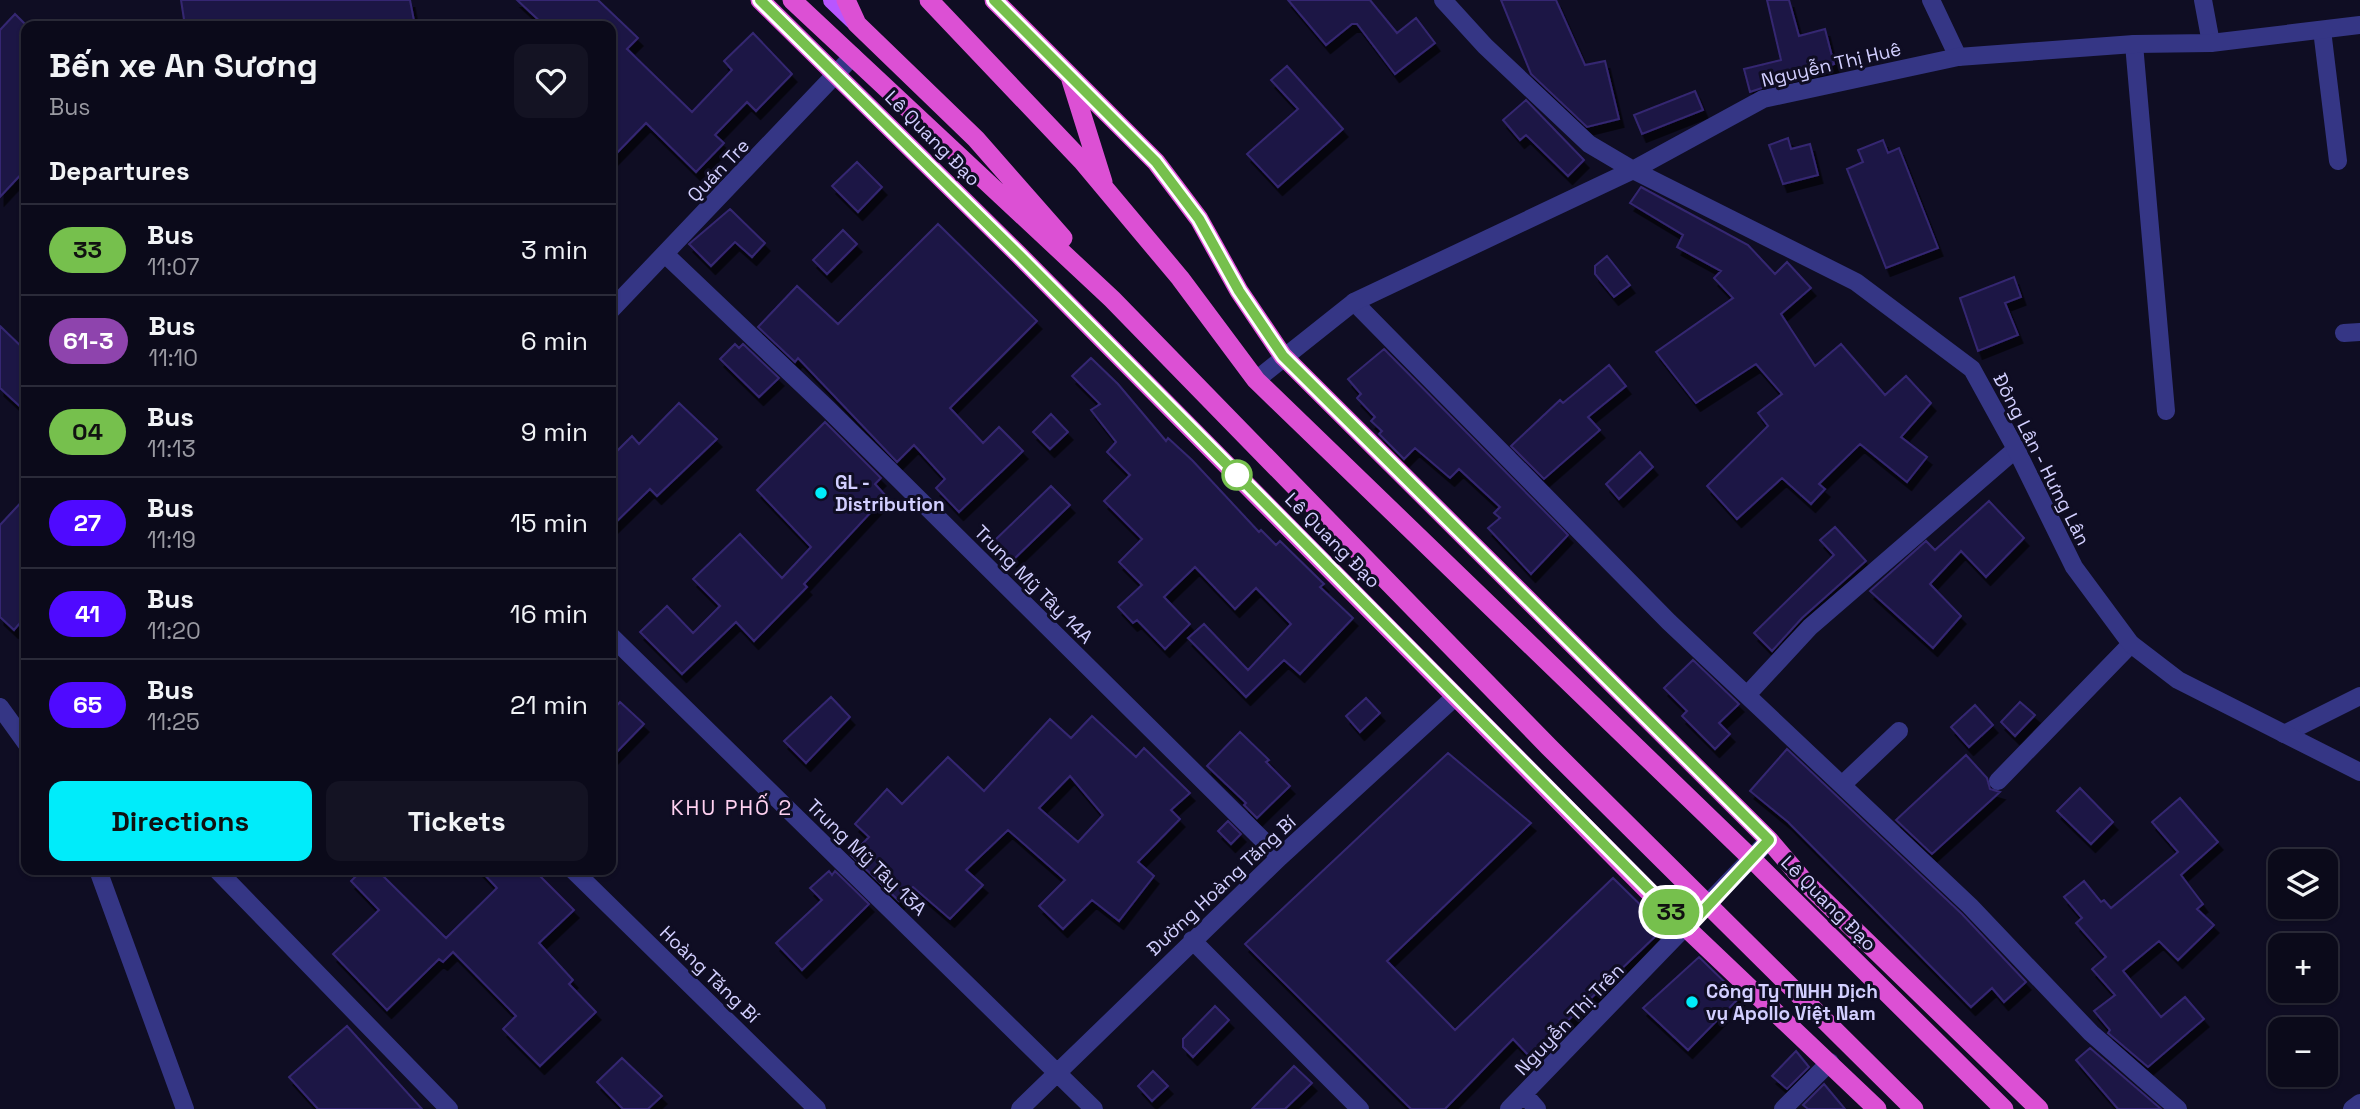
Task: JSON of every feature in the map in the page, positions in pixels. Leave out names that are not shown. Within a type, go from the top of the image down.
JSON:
[{"type":"highway","name":"Lê Quang Đạo","points":[[760,0],[838,75],[1687,928],[1877,1109]]},
{"type":"highway","name":"Lê Quang Đạo","points":[[792,0],[1112,299],[1549,747],[1914,1109]]},
{"type":"highway","name":"Lê Quang Đạo","points":[[846,0],[857,24],[976,139],[1112,299]]},
{"type":"highway","name":"Lê Quang Đạo","points":[[929,0],[995,66],[1106,189],[1180,278],[1256,380],[1752,859],[2004,1109]]},
{"type":"highway","name":"Lê Quang Đạo","points":[[994,0],[1156,162],[1199,219],[1239,291],[1283,356],[1769,840],[1803,880],[2039,1109]]},
{"type":"highway","points":[[1070,76],[1106,189]]},
{"type":"highway","points":[[1530,770],[1549,747]]},
{"type":"main road","points":[[832,0],[857,24]]},
{"type":"street","name":"Đông Lân - Hưng Lân","points":[[1443,0],[1589,144],[1633,170],[1856,282],[1972,369],[2016,449],[2074,567],[2131,644],[2178,680],[2360,772]]},
{"type":"street","points":[[1931,0],[1958,57]]},
{"type":"street","points":[[2203,0],[2211,43]]},
{"type":"street","name":"Nguyễn Thị Huê","points":[[1256,380],[1354,302],[1633,170],[1763,99],[1958,57],[2134,44],[2211,43],[2360,25]]},
{"type":"street","points":[[2322,30],[2338,162]]},
{"type":"street","points":[[2134,44],[2166,411]]},
{"type":"street","name":"Quán Tre","points":[[616,305],[838,75],[853,56]]},
{"type":"street","name":"Trung Mỹ Tây 14A","points":[[666,255],[828,409],[1280,857]]},
{"type":"street","points":[[1354,302],[1669,622],[1970,906],[2091,1033],[2178,1109]]},
{"type":"street","points":[[1747,695],[1810,627],[2016,449]]},
{"type":"street","name":"Trung Mỹ Tây 13A","points":[[616,641],[1094,1109]]},
{"type":"street","points":[[1998,781],[2131,644]]},
{"type":"street","name":"Đường Hoàng Tăng Bí","points":[[1020,1109],[1192,940],[1456,696]]},
{"type":"street","points":[[2284,734],[2360,696]]},
{"type":"street","points":[[0,707],[21,736]]},
{"type":"street","points":[[1842,785],[1899,731]]},
{"type":"street","name":"Nguyễn Thị Trên","points":[[1509,1109],[1687,928],[1708,902],[1769,840]]},
{"type":"street","points":[[100,875],[185,1109]]},
{"type":"street","points":[[227,875],[449,1109]]},
{"type":"street","name":"Hoàng Tăng Bí","points":[[578,875],[817,1109]]},
{"type":"street","points":[[1192,940],[1360,1109]]},
{"type":"street","points":[[1783,1109],[1830,1062]]},
{"type":"street","points":[[1524,1094],[1537,1109]]},
{"type":"street","points":[[2352,1109],[2360,1103]]},
{"type":"building","points":[[181,0],[410,0],[414,21],[184,21]]},
{"type":"building","points":[[517,0],[598,0],[638,38],[627,49],[692,112],[732,70],[724,61],[753,33],[792,74],[756,111],[747,102],[715,135],[724,143],[696,172],[646,123],[616,154],[616,21],[540,21]]},
{"type":"building","points":[[1288,0],[1370,0],[1397,33],[1416,18],[1435,43],[1395,74],[1357,24],[1352,24],[1326,45]]},
{"type":"building","points":[[1501,0],[1556,0],[1585,65],[1605,61],[1619,119],[1587,127],[1531,74]]},
{"type":"building","points":[[1767,0],[1789,0],[1799,36],[1825,29],[1834,64],[1750,92],[1744,69],[1781,60]]},
{"type":"building","points":[[15,14],[22,21],[21,174],[0,197],[0,30]]},
{"type":"building","points":[[1287,66],[1343,129],[1278,187],[1247,154],[1298,109],[1271,80]]},
{"type":"building","points":[[1695,91],[1703,110],[1642,134],[1634,115]]},
{"type":"building","points":[[1526,100],[1584,160],[1568,176],[1526,135],[1520,140],[1503,120]]},
{"type":"building","points":[[1788,138],[1791,149],[1810,144],[1818,175],[1783,184],[1769,145]]},
{"type":"building","points":[[1883,140],[1888,153],[1899,148],[1938,248],[1886,268],[1847,169],[1863,162],[1858,150]]},
{"type":"building","points":[[857,162],[882,187],[858,212],[832,186]]},
{"type":"building","points":[[1641,187],[1748,245],[1775,274],[1787,262],[1811,288],[1781,314],[1815,366],[1841,344],[1885,395],[1906,376],[1931,403],[1901,437],[1927,457],[1907,482],[1860,444],[1819,484],[1825,489],[1811,504],[1782,478],[1737,519],[1707,486],[1768,426],[1758,413],[1782,394],[1756,364],[1696,403],[1656,352],[1733,298],[1714,278],[1721,271],[1677,247],[1683,235],[1630,203]]},
{"type":"building","points":[[730,209],[765,243],[752,257],[735,242],[711,266],[689,244]]},
{"type":"building","points":[[938,224],[1037,321],[950,408],[983,443],[999,427],[1023,451],[959,512],[936,488],[945,479],[914,445],[897,462],[798,358],[795,362],[758,327],[797,286],[838,324]]},
{"type":"building","points":[[843,230],[857,244],[827,274],[813,260]]},
{"type":"building","points":[[1607,256],[1630,285],[1614,297],[1595,274],[1595,266]]},
{"type":"building","points":[[2014,277],[2021,297],[2005,303],[2018,335],[1978,351],[1960,298]]},
{"type":"building","points":[[0,326],[21,346],[21,407],[0,388]]},
{"type":"building","points":[[735,344],[739,348],[743,344],[779,378],[759,397],[720,359]]},
{"type":"building","points":[[1384,349],[1568,535],[1531,574],[1488,528],[1500,518],[1494,513],[1500,507],[1459,469],[1450,478],[1415,448],[1404,459],[1379,434],[1382,431],[1371,421],[1375,417],[1357,398],[1361,394],[1348,379]]},
{"type":"building","points":[[1091,358],[1118,384],[1166,441],[1168,438],[1192,460],[1259,532],[1261,530],[1276,545],[1280,541],[1324,584],[1320,587],[1353,618],[1300,674],[1284,660],[1246,697],[1188,638],[1204,624],[1248,670],[1291,624],[1256,588],[1235,609],[1195,567],[1164,597],[1190,624],[1165,649],[1137,620],[1133,623],[1118,607],[1142,585],[1119,562],[1142,539],[1104,501],[1130,475],[1107,452],[1116,442],[1091,410],[1100,404],[1072,376]]},
{"type":"building","points":[[1609,365],[1626,386],[1588,417],[1600,430],[1544,479],[1511,446],[1560,400],[1563,403]]},
{"type":"building","points":[[679,403],[717,439],[657,496],[650,489],[616,522],[616,452],[632,436],[639,444]]},
{"type":"building","points":[[1051,414],[1068,432],[1050,449],[1033,432]]},
{"type":"building","points":[[825,422],[881,478],[875,484],[886,496],[804,584],[807,587],[754,641],[736,622],[682,674],[640,632],[667,606],[693,633],[720,606],[693,579],[740,534],[782,578],[811,547],[757,490]]},
{"type":"building","points":[[1640,452],[1653,467],[1619,499],[1606,484]]},
{"type":"building","points":[[1051,486],[1070,505],[1013,560],[994,541]]},
{"type":"building","points":[[1989,501],[2024,538],[1986,577],[1961,551],[1930,584],[1961,616],[1933,648],[1870,591],[1926,541],[1935,550]]},
{"type":"building","points":[[21,502],[21,622],[14,630],[0,617],[0,525]]},
{"type":"building","points":[[1835,527],[1866,561],[1802,618],[1772,651],[1754,633],[1834,555],[1820,540]]},
{"type":"building","points":[[1693,660],[1739,704],[1719,723],[1730,734],[1715,749],[1682,716],[1687,711],[1664,688]]},
{"type":"building","points":[[831,697],[850,717],[806,763],[784,741]]},
{"type":"building","points":[[1366,698],[1380,713],[1360,732],[1346,716]]},
{"type":"building","points":[[620,702],[644,724],[616,753],[616,706]]},
{"type":"building","points":[[2020,702],[2035,715],[2015,736],[2001,722]]},
{"type":"building","points":[[1975,705],[1993,725],[1969,747],[1951,727]]},
{"type":"building","points":[[1092,716],[1136,757],[1144,748],[1190,793],[1171,810],[1180,819],[1138,862],[1154,876],[1119,921],[1092,900],[1063,929],[1039,906],[1065,880],[1008,830],[966,870],[983,885],[950,919],[913,887],[899,901],[851,855],[869,837],[855,824],[887,789],[902,804],[948,757],[984,791],[1050,719],[1071,738]],"holes":[[[1070,776],[1103,815],[1078,842],[1039,808]]]},
{"type":"building","points":[[1240,732],[1269,760],[1266,762],[1290,786],[1257,818],[1244,805],[1246,803],[1207,766]]},
{"type":"building","points":[[1787,749],[1962,914],[2026,982],[2004,1002],[1992,988],[1971,1007],[1788,822],[1750,791]]},
{"type":"building","points":[[1448,753],[1531,823],[1387,961],[1455,1030],[1613,878],[1664,928],[1530,1057],[1513,1039],[1445,1109],[1411,1109],[1245,944]]},
{"type":"building","points":[[1966,755],[1987,778],[1990,789],[2000,792],[1932,854],[1896,820]]},
{"type":"building","points":[[2080,788],[2113,822],[2091,844],[2057,811]]},
{"type":"building","points":[[2180,798],[2218,842],[2181,875],[2203,904],[2197,909],[2214,925],[2178,960],[2159,941],[2123,971],[2161,1017],[2185,997],[2204,1019],[2148,1067],[2108,1033],[2110,1030],[2094,1011],[2115,995],[2092,969],[2106,957],[2076,923],[2082,918],[2064,897],[2084,881],[2101,902],[2104,900],[2111,908],[2178,852],[2152,822]]},
{"type":"building","points":[[1228,821],[1241,834],[1231,844],[1218,831]]},
{"type":"building","points":[[829,871],[832,875],[835,871],[869,904],[802,970],[776,943],[822,900],[810,888]]},
{"type":"building","points":[[357,875],[382,875],[446,938],[497,888],[485,875],[539,875],[574,910],[539,943],[573,980],[569,984],[596,1012],[540,1066],[503,1029],[516,1016],[453,952],[443,962],[439,959],[387,1010],[333,954],[379,910],[351,881]]},
{"type":"building","name":"Công Ty TNHH Dịch vụ Apollo Việt Nam","points":[[1699,957],[1740,997],[1688,1050],[1643,1008]]},
{"type":"building","points":[[1215,1006],[1229,1020],[1193,1057],[1183,1047],[1183,1039]]},
{"type":"building","points":[[347,1026],[422,1109],[318,1109],[289,1077]]},
{"type":"building","points":[[2090,1048],[2161,1109],[2118,1109],[2076,1060]]},
{"type":"building","points":[[1796,1051],[1809,1067],[1787,1089],[1772,1076]]},
{"type":"building","points":[[622,1058],[662,1096],[648,1109],[623,1109],[597,1082]]},
{"type":"building","points":[[1294,1066],[1312,1083],[1285,1109],[1252,1109]]},
{"type":"building","points":[[1153,1071],[1168,1086],[1152,1101],[1138,1086]]},
{"type":"building","points":[[1824,1084],[1845,1109],[1808,1109],[1803,1105]]},
{"type":"bus line","name":"33","points":[[760,0],[1018,254],[1687,928],[1708,902],[1769,840],[1745,820],[1283,356],[1239,291],[1199,219],[1156,162],[994,0]]},
{"type":"place","name":"GL - Distribution","points":[[821,493]]},
{"type":"place","name":"Công Ty TNHH Dịch vụ Apollo Việt Nam","points":[[1692,1002]]},
{"type":"district","name":"KHU PHỐ 2","points":[[732,808]]}]
